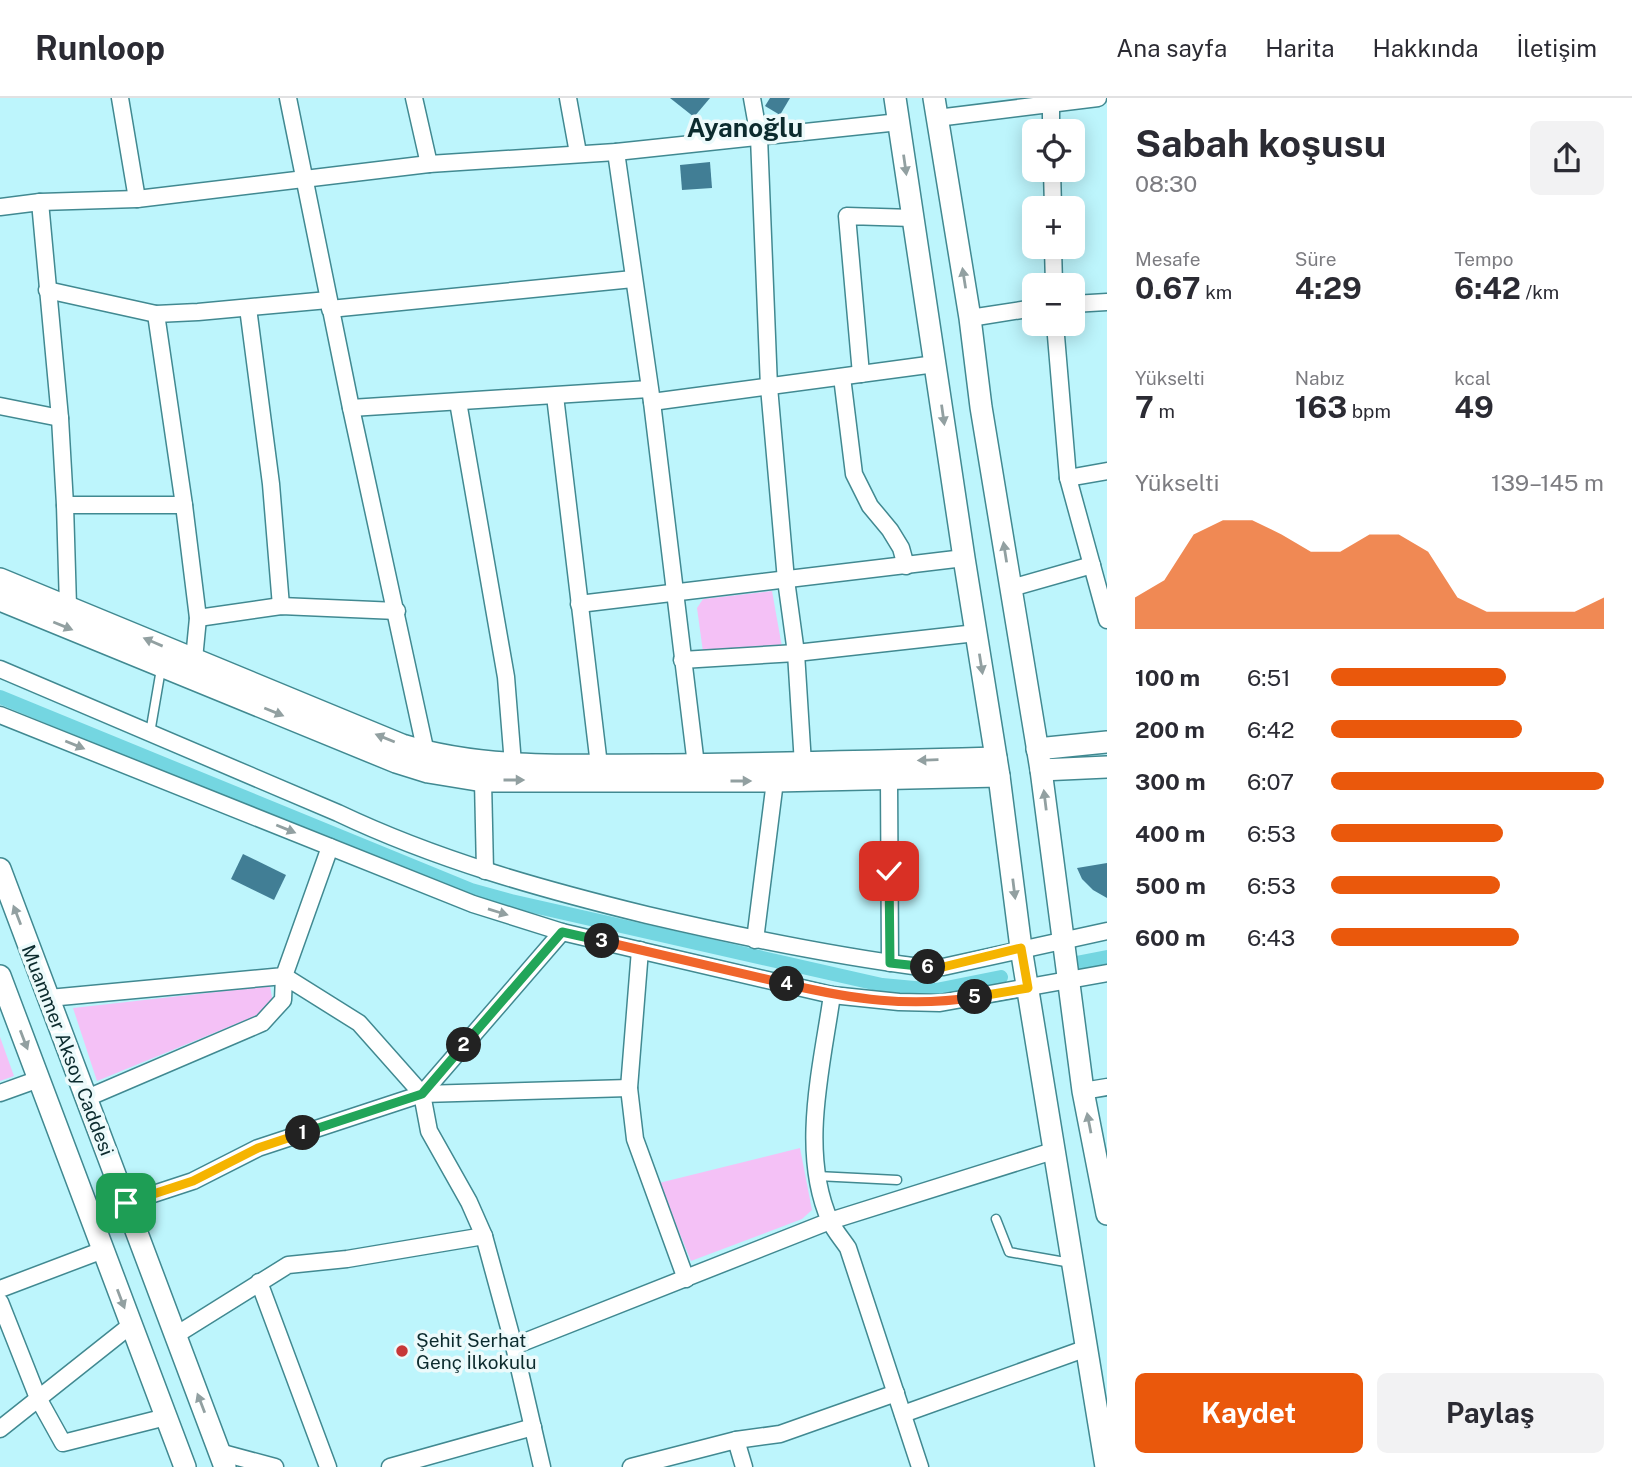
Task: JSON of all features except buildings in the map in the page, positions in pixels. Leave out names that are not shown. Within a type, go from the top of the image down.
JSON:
[{"type":"street","points":[[120,98],[137,199]]},
{"type":"street","points":[[288,98],[329,304],[426,752]]},
{"type":"street","points":[[414,98],[429,164]]},
{"type":"street","points":[[568,98],[578,153]]},
{"type":"street","points":[[752,98],[759,136],[769,387],[786,580],[796,653],[803,764]]},
{"type":"street","points":[[895,98],[998,767],[1021,948],[1106,1467]]},
{"type":"street","points":[[1098,98],[936,108],[970,318],[981,407],[1041,770],[1083,1091],[1107,1214]]},
{"type":"street","points":[[1051,103],[1051,119]]},
{"type":"street","points":[[0,207],[40,202],[137,199],[429,164],[616,152],[899,122]]},
{"type":"street","points":[[616,152],[650,396],[696,765]]},
{"type":"street","points":[[40,202],[60,418],[68,606]]},
{"type":"street","points":[[861,374],[847,216],[913,218]]},
{"type":"street","points":[[47,290],[156,314],[329,304],[633,279]]},
{"type":"street","points":[[1085,303],[1107,302]]},
{"type":"street","points":[[248,308],[271,484],[281,607]]},
{"type":"street","points":[[970,318],[1022,310]]},
{"type":"street","points":[[156,314],[198,618],[194,659]]},
{"type":"street","points":[[1056,336],[1068,478],[1107,620]]},
{"type":"street","points":[[351,408],[555,396],[650,396],[769,387],[935,364]]},
{"type":"street","points":[[842,377],[854,474],[870,506],[901,548],[906,565]]},
{"type":"street","points":[[555,396],[599,765]]},
{"type":"street","points":[[458,402],[506,677],[513,764]]},
{"type":"street","points":[[0,406],[60,418]]},
{"type":"street","points":[[1068,478],[1107,471]]},
{"type":"street","points":[[65,505],[184,505]]},
{"type":"street","points":[[579,604],[964,558]]},
{"type":"street","points":[[1011,587],[1092,565]]},
{"type":"street","points":[[0,579],[390,740],[426,752],[513,764],[998,767]]},
{"type":"street","points":[[0,600],[396,762],[428,772],[483,780],[775,781],[889,779],[998,767]]},
{"type":"street","points":[[198,618],[281,607],[397,611]]},
{"type":"street","points":[[682,660],[796,653],[976,634]]},
{"type":"street","points":[[0,669],[392,838],[485,871],[585,900],[755,940],[919,967],[943,967],[1107,931]]},
{"type":"street","points":[[4,719],[472,904],[562,932],[832,995],[940,1003],[1107,973]]},
{"type":"street","points":[[1037,749],[1107,743]]},
{"type":"street","points":[[1041,770],[1107,767]]},
{"type":"street","points":[[889,779],[890,963]]},
{"type":"street","points":[[483,780],[485,871]]},
{"type":"street","points":[[755,940],[775,781]]},
{"type":"street","points":[[86,1098],[262,1023],[283,1000],[284,976],[330,847]]},
{"type":"street","name":"Muammer Aksoy Caddesi","points":[[0,869],[222,1459]]},
{"type":"street","points":[[422,1094],[562,932]]},
{"type":"street","points":[[640,950],[629,1088],[635,1139],[686,1279]]},
{"type":"street","name":"Muammer Aksoy Caddesi","points":[[0,976],[5,1006],[39,1079],[185,1467]]},
{"type":"street","points":[[49,998],[284,976],[359,1023],[422,1094],[429,1131],[469,1202],[484,1236],[514,1346],[542,1467]]},
{"type":"street","points":[[832,995],[813,1135],[817,1176],[830,1221],[848,1248],[920,1467]]},
{"type":"street","points":[[0,1093],[39,1079]]},
{"type":"street","points":[[1083,1091],[1107,1087]]},
{"type":"street","points":[[126,1203],[193,1181],[258,1148],[422,1094],[629,1088]]},
{"type":"street","points":[[514,1346],[830,1221],[1056,1150]]},
{"type":"street","points":[[176,1335],[288,1265],[347,1259],[484,1236]]},
{"type":"street","points":[[0,1289],[103,1250]]},
{"type":"street","points":[[259,1282],[328,1467]]},
{"type":"street","points":[[0,1301],[38,1398],[62,1443],[166,1418]]},
{"type":"street","points":[[0,1429],[131,1325]]},
{"type":"street","points":[[903,1414],[1087,1348]]},
{"type":"street","points":[[631,1467],[651,1465],[736,1440],[780,1434],[896,1393]]},
{"type":"street","points":[[390,1467],[533,1427]]},
{"type":"street","points":[[736,1440],[744,1467]]},
{"type":"street","points":[[222,1459],[275,1467]]},
{"type":"lane","points":[[150,733],[162,666]]},
{"type":"lane","points":[[817,1176],[897,1180]]},
{"type":"lane","points":[[996,1219],[1009,1252],[1074,1264]]},
{"type":"shaded area","points":[[772,591],[782,647],[703,652],[697,608],[703,599]]},
{"type":"shaded area","points":[[270,986],[273,1003],[265,1012],[97,1081],[73,1008]]},
{"type":"shaded area","points":[[0,1037],[14,1076],[0,1081]]},
{"type":"shaded area","points":[[800,1148],[812,1210],[802,1219],[691,1261],[659,1183]]},
{"type":"waterway","points":[[0,697],[471,890],[882,985],[936,990],[1001,977]]},
{"type":"waterway","points":[[1076,963],[1107,957]]},
{"type":"place","name":"Şehit Serhat Genç İlkokulu","points":[[402,1351]]},
{"type":"district","name":"Ayanoğlu","points":[[745,127]]},
{"type":"route","points":[[126,1203],[193,1181],[258,1148],[422,1094],[562,932],[832,995],[865,999],[940,1003],[1028,988],[1021,948],[943,967],[890,963],[889,871]]}]
